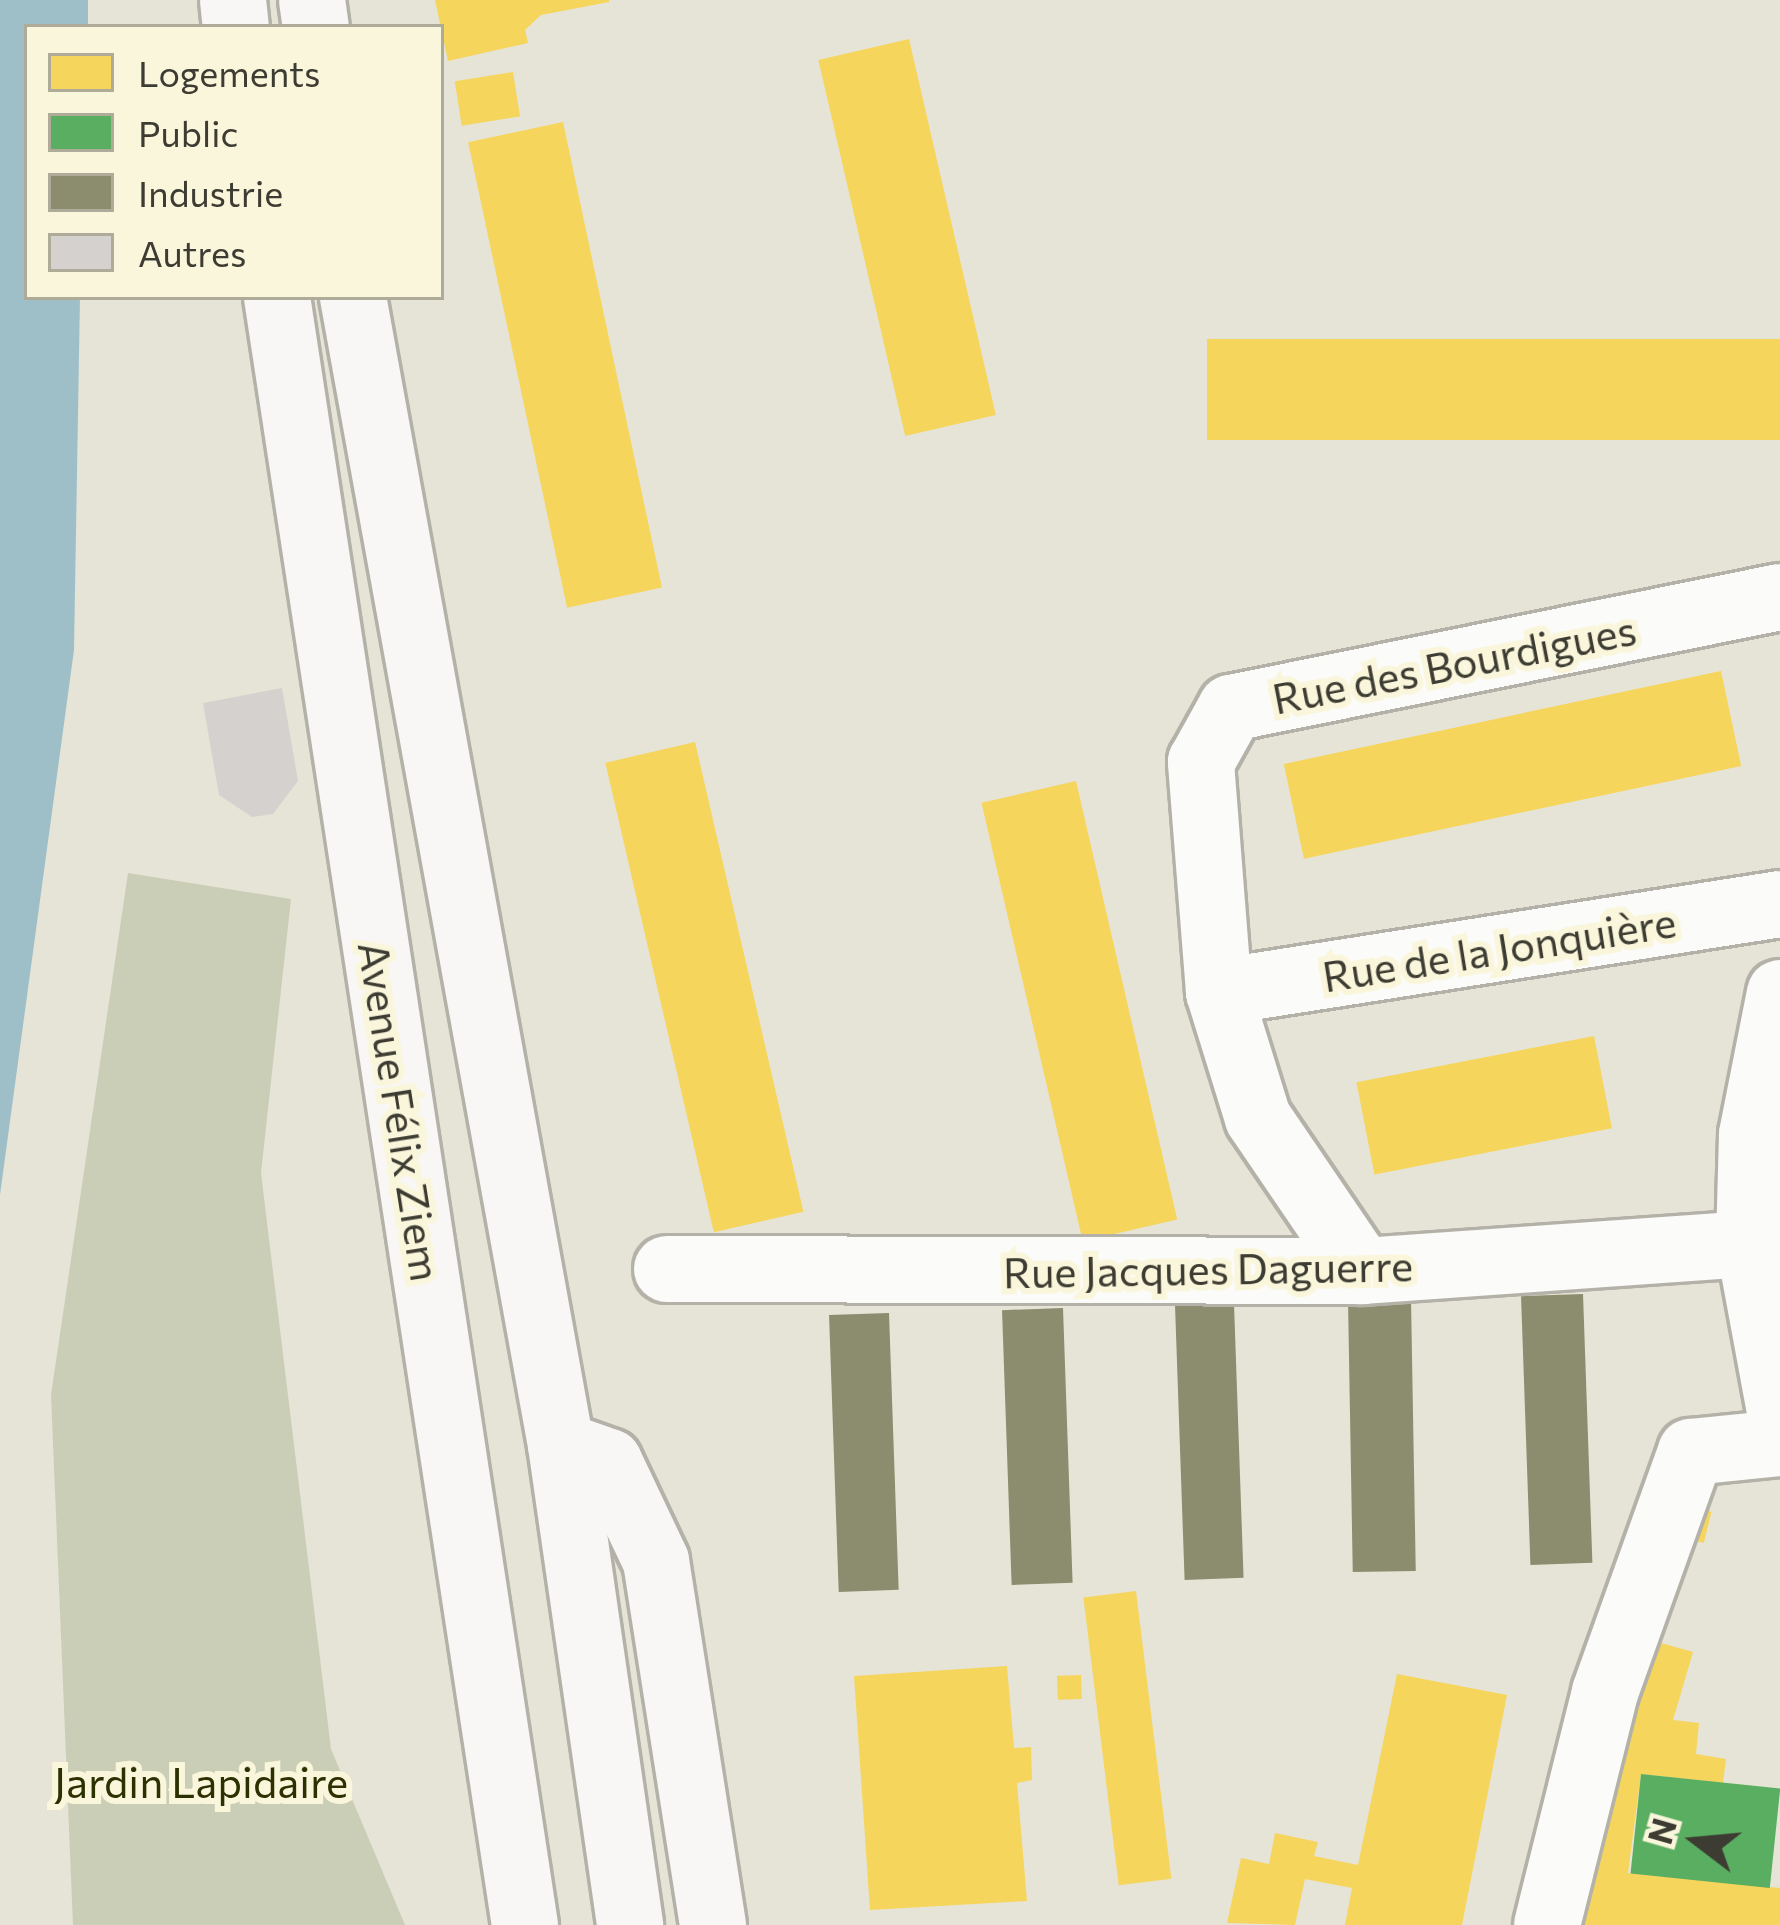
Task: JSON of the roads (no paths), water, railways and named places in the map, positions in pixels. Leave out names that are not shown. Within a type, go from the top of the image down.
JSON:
[{"type":"main road","name":"Avenue Félix Ziem","points":[[277,300],[525,1925]]},
{"type":"main road","points":[[354,300],[561,1444],[630,1925]]},
{"type":"main road","points":[[561,1444],[609,1462],[656,1561],[713,1925]]},
{"type":"street","name":"Rue des Bourdigues","points":[[1362,1271],[1258,1118],[1219,992],[1201,762],[1231,708],[1780,598]]},
{"type":"street","name":"Rue de la Jonquière","points":[[1219,992],[1780,904]]},
{"type":"street","points":[[1780,993],[1752,1135],[1750,1244],[1780,1412]]},
{"type":"street","name":"Rue Jacques Daguerre","points":[[667,1269],[1362,1271],[1750,1244]]},
{"type":"street","points":[[1547,1925],[1605,1692],[1691,1452],[1780,1443]]},
{"type":"water","points":[[0,0],[88,0],[88,24],[24,24],[24,300],[80,300],[74,650],[0,1195]]},
{"type":"park label","name":"Jardin Lapidaire","points":[[201,1781]]}]
